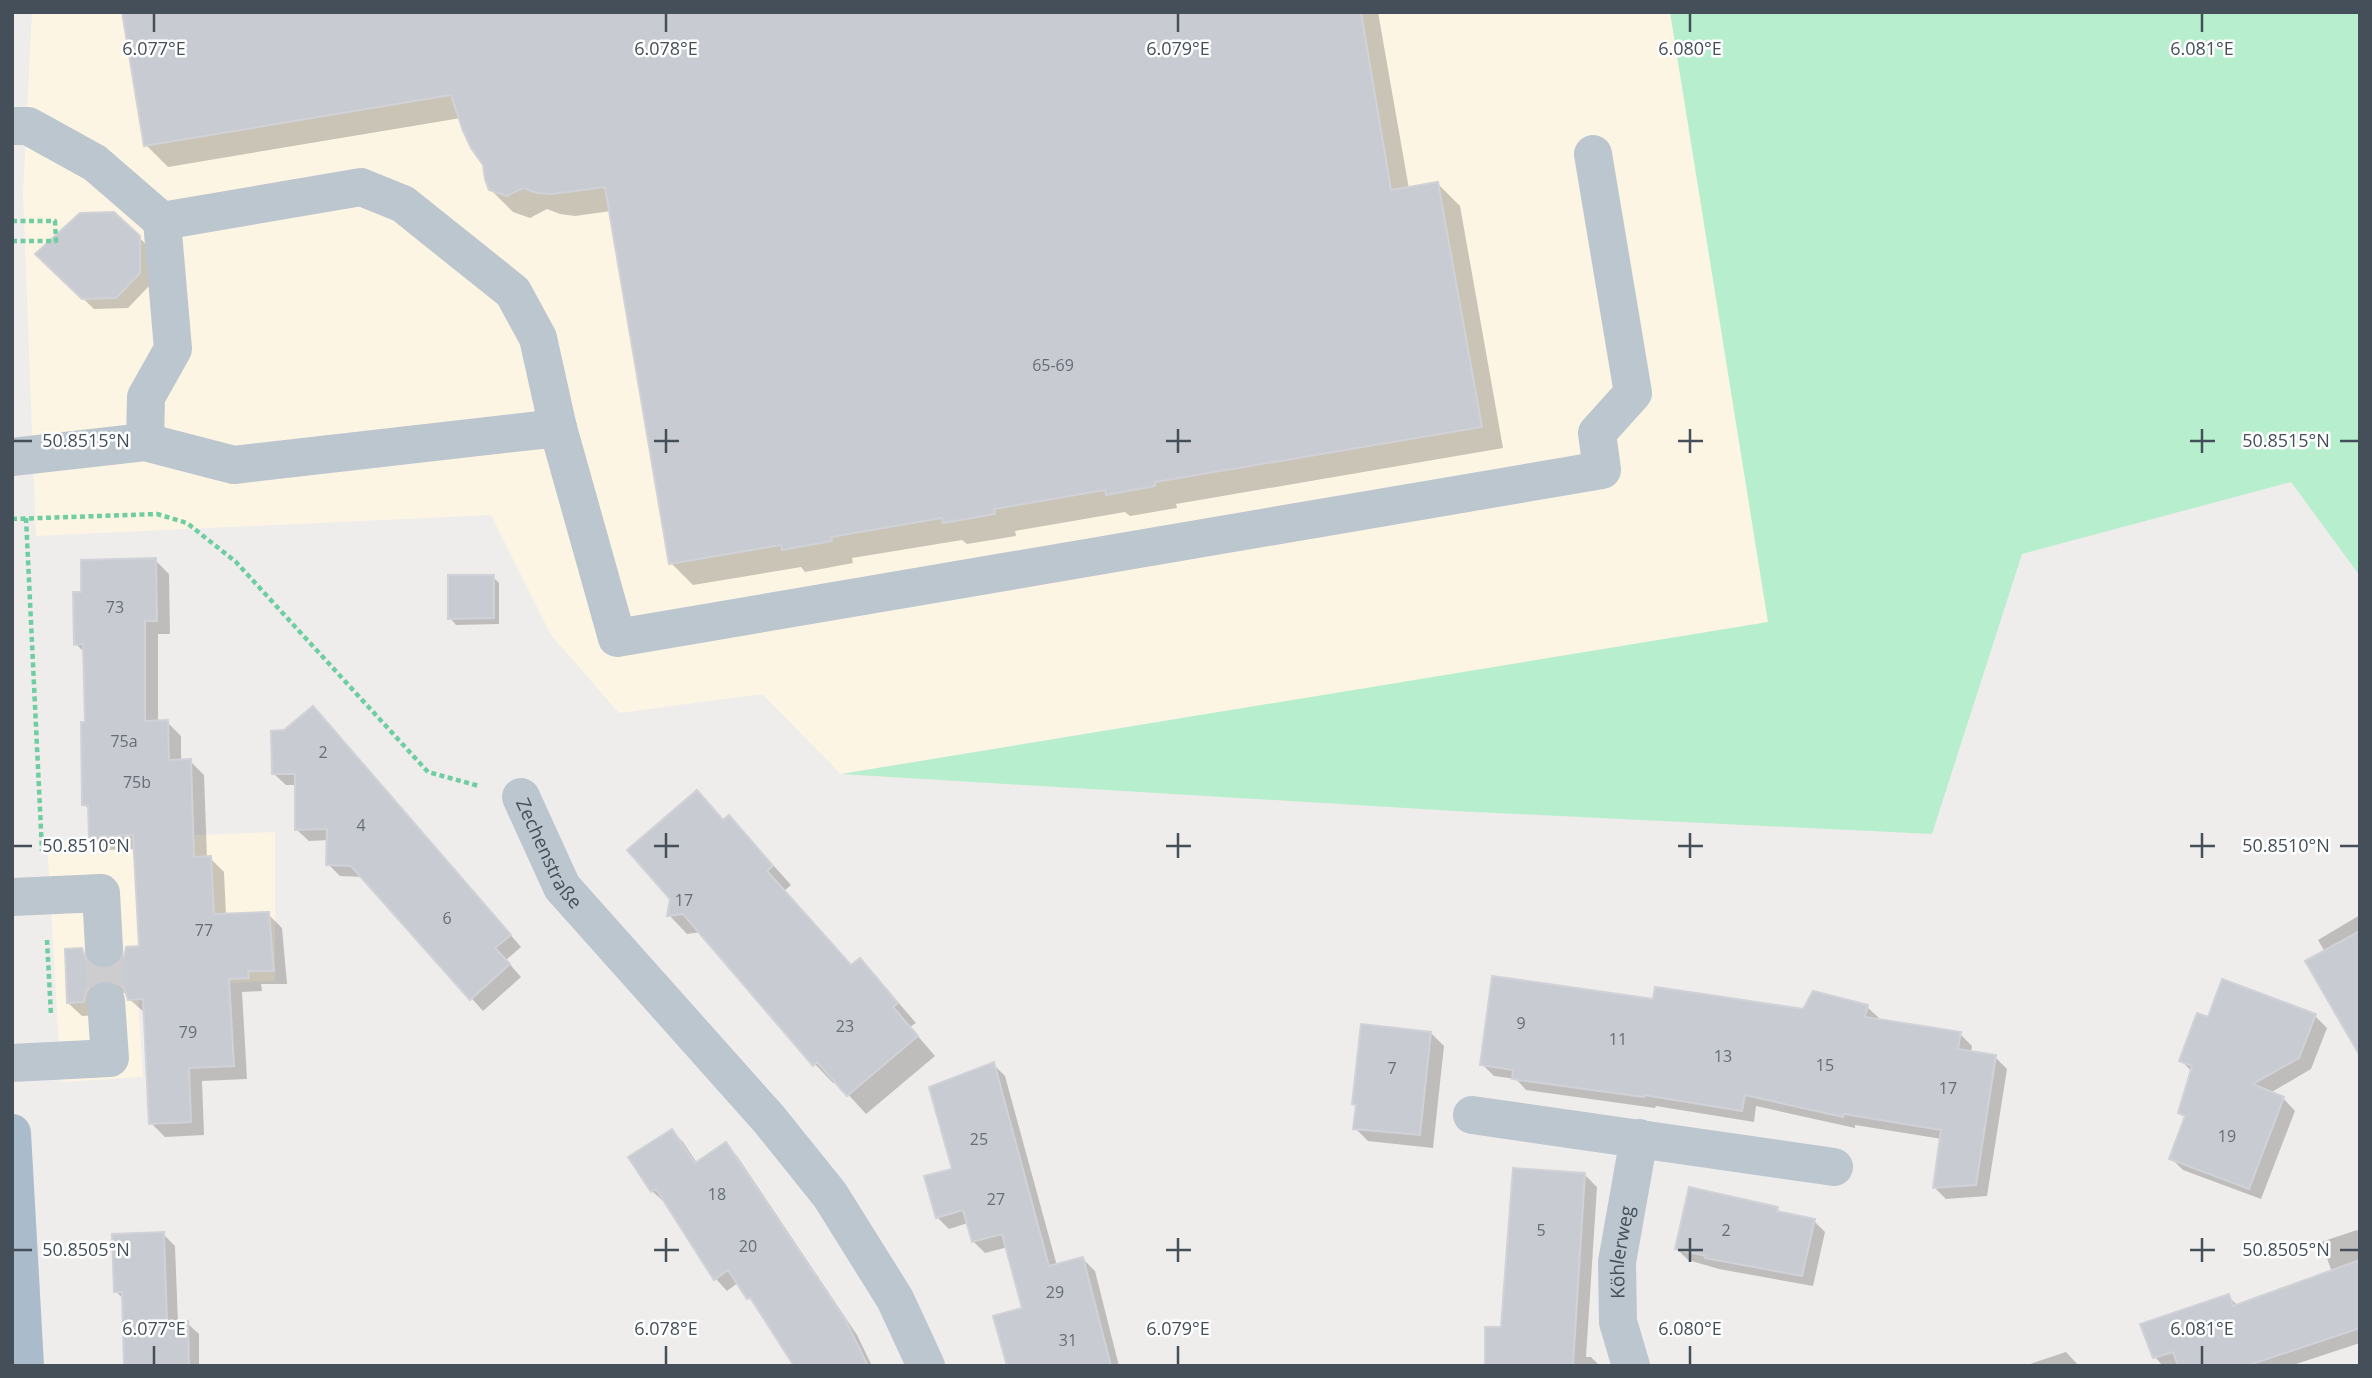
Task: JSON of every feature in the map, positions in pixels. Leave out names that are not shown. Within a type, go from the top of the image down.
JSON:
[{"type":"main road","points":[[13,1157],[21,1351]]},
{"type":"street","points":[[12,125],[28,127],[95,163],[163,221],[173,349],[146,397],[145,442]]},
{"type":"street","points":[[163,221],[361,187],[403,204],[513,292],[538,338],[558,428],[617,638],[1602,470],[1597,433],[1633,393],[1593,154]]},
{"type":"street","points":[[12,457],[145,442],[234,465],[558,428]]},
{"type":"street","name":"Zechenstraße","points":[[521,797],[562,887],[768,1118],[830,1195],[895,1298],[926,1366]]},
{"type":"street","points":[[12,897],[101,893],[104,947]]},
{"type":"street","points":[[12,1063],[110,1058],[106,1001]]},
{"type":"street","points":[[1472,1115],[1834,1167]]},
{"type":"street","name":"Köhlerweg","points":[[1631,1366],[1618,1322],[1617,1262],[1639,1138]]},
{"type":"path","points":[[12,221],[55,221],[57,241],[12,241]]},
{"type":"path","name":"Zechenstraße","points":[[12,519],[157,514],[187,523],[236,562],[428,772],[521,797]]},
{"type":"shaded area","points":[[32,12],[1670,12],[1768,622],[841,774],[762,694],[619,713],[551,635],[491,515],[36,536],[23,193]]},
{"type":"shaded area","points":[[275,832],[275,981],[219,983],[218,996],[138,999],[143,1077],[61,1082],[47,841]]},
{"type":"green space","points":[[1670,12],[2360,12],[2360,576],[2291,482],[2022,554],[1932,834],[1455,811],[841,774],[1768,622]]},
{"type":"building","points":[[122,12],[1361,12],[1391,190],[1438,182],[1482,427],[1155,482],[1155,486],[1106,495],[1105,490],[994,509],[995,514],[943,523],[942,518],[831,537],[832,541],[782,550],[781,545],[669,564],[605,187],[552,194],[523,188],[507,196],[489,190],[483,165],[463,131],[451,95],[144,146]]},
{"type":"building","points":[[114,212],[140,236],[140,273],[116,298],[82,299],[35,254],[80,213]]},
{"type":"building","points":[[156,558],[157,621],[145,621],[145,721],[168,720],[169,760],[191,759],[194,857],[211,856],[214,914],[269,912],[274,971],[248,971],[249,978],[229,979],[234,1066],[189,1068],[191,1122],[149,1124],[143,999],[128,1000],[124,988],[115,981],[105,979],[93,983],[86,992],[84,1002],[67,1003],[65,949],[82,948],[86,960],[94,967],[105,970],[116,966],[124,957],[126,947],[139,946],[133,835],[89,837],[88,805],[82,805],[81,722],[85,722],[83,644],[74,645],[73,592],[81,592],[81,560]]},
{"type":"building","points":[[448,575],[494,575],[494,618],[448,619]]},
{"type":"building","points":[[313,706],[511,935],[495,948],[510,964],[470,1000],[351,866],[326,865],[327,829],[295,830],[295,774],[272,774],[271,731],[284,730]]},
{"type":"building","points":[[697,790],[723,820],[729,815],[773,866],[767,871],[851,965],[860,958],[898,1003],[893,1007],[918,1036],[847,1096],[817,1062],[813,1066],[683,914],[667,916],[670,899],[627,850]]},
{"type":"building","points":[[2360,931],[2360,1056],[2305,961]]},
{"type":"building","points":[[1492,976],[1653,999],[1655,987],[1803,1009],[1813,991],[1868,1005],[1865,1017],[1961,1032],[1958,1049],[1996,1055],[1976,1185],[1933,1188],[1941,1130],[1844,1114],[1843,1117],[1745,1095],[1742,1111],[1644,1095],[1512,1079],[1513,1070],[1480,1065]]},
{"type":"building","points":[[2222,979],[2316,1014],[2299,1058],[2253,1084],[2284,1097],[2249,1189],[2169,1159],[2185,1116],[2178,1113],[2192,1066],[2179,1061],[2197,1013],[2208,1017]]},
{"type":"building","points":[[1361,1024],[1431,1032],[1420,1135],[1353,1129],[1356,1105],[1352,1104]]},
{"type":"building","points":[[994,1062],[1049,1266],[1083,1257],[1111,1366],[1007,1366],[993,1316],[1022,1308],[1002,1234],[972,1242],[963,1210],[936,1218],[924,1176],[952,1169],[929,1087]]},
{"type":"building","points":[[672,1129],[695,1163],[726,1142],[846,1321],[868,1366],[794,1366],[750,1297],[747,1299],[728,1270],[714,1280],[656,1189],[651,1192],[628,1157]]},
{"type":"building","points":[[1513,1168],[1585,1173],[1573,1366],[1485,1366],[1485,1327],[1501,1327]]},
{"type":"building","points":[[1689,1187],[1778,1207],[1777,1211],[1815,1219],[1802,1276],[1705,1258],[1706,1256],[1675,1249]]},
{"type":"building","points":[[164,1232],[167,1322],[188,1321],[189,1366],[124,1366],[122,1292],[114,1292],[112,1234]]},
{"type":"building","points":[[2360,1260],[2360,1328],[2246,1366],[2178,1366],[2173,1352],[2153,1358],[2140,1324],[2229,1294],[2233,1306]]},
{"type":"tunnel","points":[[104,948],[106,1001]]}]
